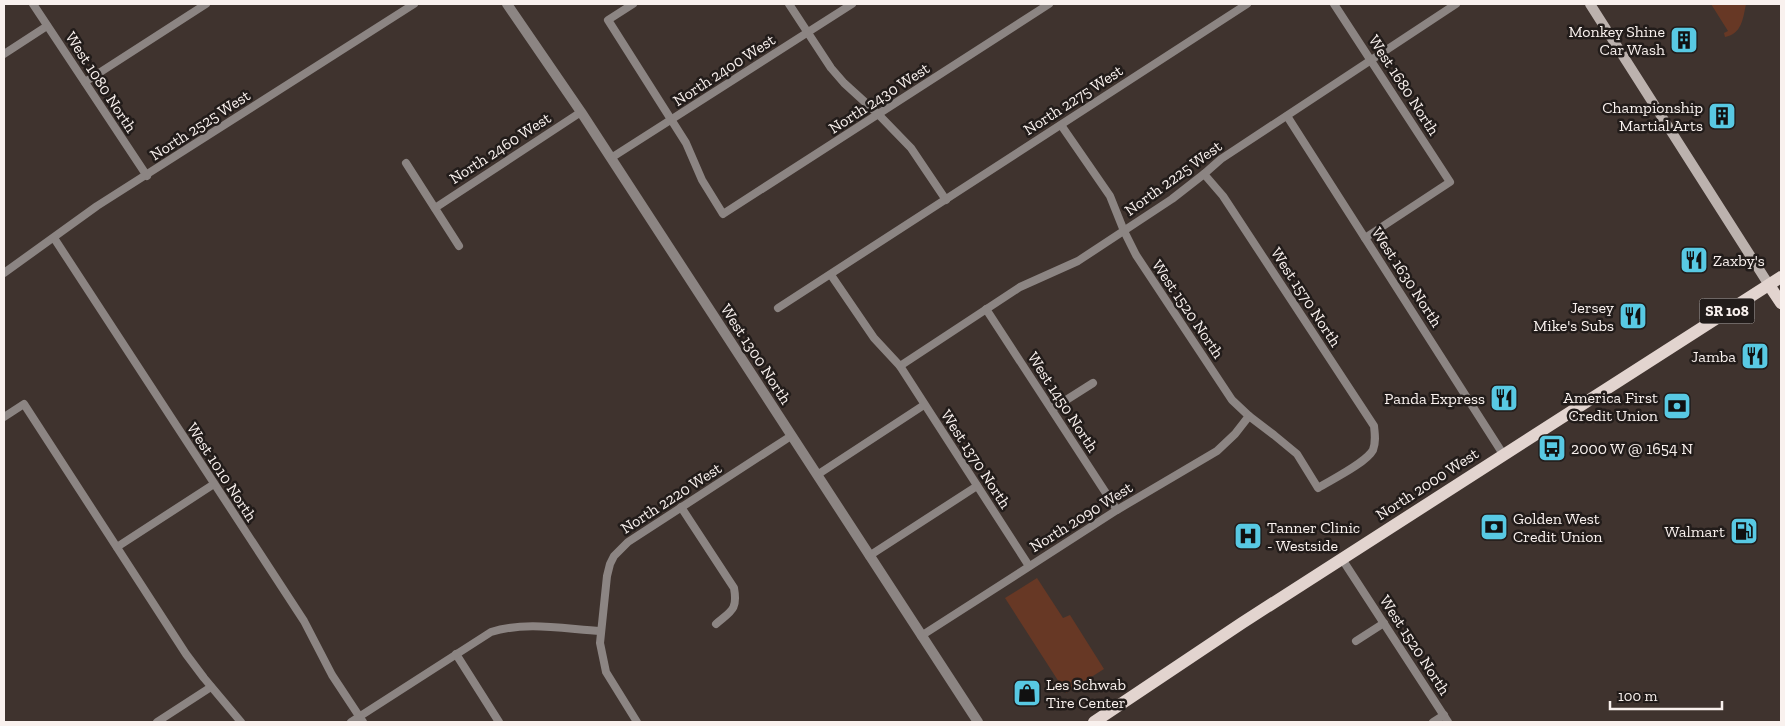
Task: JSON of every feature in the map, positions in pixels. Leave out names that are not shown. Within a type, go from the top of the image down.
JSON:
[{"type":"main road","points":[[1590,4],[1781,303]]},
{"type":"main road","name":"North 2000 West","points":[[1094,722],[1242,623],[1781,277]]},
{"type":"street","name":"West 1080 North","points":[[33,4],[147,176]]},
{"type":"street","points":[[85,82],[206,4]]},
{"type":"street","name":"North 2525 West","points":[[4,273],[97,206],[147,176],[414,4]]},
{"type":"street","name":"West 1300 North","points":[[507,4],[581,112],[978,722]]},
{"type":"street","points":[[633,4],[608,20],[671,120]]},
{"type":"street","points":[[789,4],[837,75],[911,148],[946,200]]},
{"type":"street","name":"North 2400 West","points":[[611,158],[852,4]]},
{"type":"street","name":"North 2430 West","points":[[671,120],[686,143],[702,180],[723,214],[1049,4]]},
{"type":"street","name":"North 2275 West","points":[[778,308],[1247,4]]},
{"type":"street","name":"West 1680 North","points":[[1334,4],[1450,182],[1365,238]]},
{"type":"street","name":"North 2225 West","points":[[900,366],[1020,287],[1078,261],[1172,199],[1221,158],[1456,4]]},
{"type":"street","points":[[4,54],[47,26]]},
{"type":"street","name":"North 2460 West","points":[[435,208],[581,112]]},
{"type":"street","name":"West 1630 North","points":[[1287,116],[1503,454]]},
{"type":"street","name":"West 1520 North","points":[[1061,124],[1110,196],[1136,255],[1232,400],[1297,454],[1318,488]]},
{"type":"street","points":[[406,163],[459,246]]},
{"type":"street","name":"West 1570 North","points":[[1204,174],[1223,196],[1374,426],[1376,440],[1372,452],[1362,461],[1318,488]]},
{"type":"street","name":"West 1010 North","points":[[54,238],[304,621],[332,675],[361,719]]},
{"type":"street","name":"West 1370 North","points":[[831,275],[874,338],[900,366],[1030,566]]},
{"type":"street","name":"West 1450 North","points":[[986,309],[1117,510]]},
{"type":"street","points":[[1052,409],[1094,383]]},
{"type":"street","points":[[4,417],[24,404],[186,654],[241,722]]},
{"type":"street","points":[[817,476],[924,405]]},
{"type":"street","name":"North 2090 West","points":[[921,636],[1117,510],[1217,451],[1235,434],[1249,416]]},
{"type":"street","name":"North 2220 West","points":[[637,722],[606,672],[600,643],[607,576],[614,556],[628,542],[791,436]]},
{"type":"street","points":[[118,547],[214,484]]},
{"type":"street","points":[[869,556],[977,486]]},
{"type":"street","points":[[681,507],[734,588],[736,600],[732,610],[716,624]]},
{"type":"street","name":"West 1520 North","points":[[1342,559],[1446,719]]},
{"type":"street","points":[[1356,641],[1384,623]]},
{"type":"street","points":[[350,722],[361,719],[490,632],[507,627],[528,626],[601,631]]},
{"type":"street","points":[[456,654],[499,722]]},
{"type":"street","points":[[157,722],[211,687]]},
{"type":"street","points":[[1433,722],[1446,719]]},
{"type":"shaded area","points":[[1711,4],[1746,4],[1741,25],[1735,33],[1725,37],[1724,33],[1728,31]]},
{"type":"shaded area","points":[[1037,578],[1063,618],[1070,615],[1104,669],[1066,693],[1005,598]]},
{"type":"place","name":"Monkey Shine Car Wash","points":[[1684,40]]},
{"type":"place","name":"Championship Martial Arts","points":[[1722,116]]},
{"type":"place","name":"Zaxby's","points":[[1694,260]]},
{"type":"place","name":"Jersey Mike's Subs","points":[[1633,316]]},
{"type":"place","name":"Jamba","points":[[1755,356]]},
{"type":"place","name":"Panda Express","points":[[1504,398]]},
{"type":"place","name":"America First Credit Union","points":[[1677,406]]},
{"type":"place","name":"2000 W @ 1654 N","points":[[1552,448]]},
{"type":"place","name":"Golden West Credit Union","points":[[1494,527]]},
{"type":"place","name":"Walmart","points":[[1744,531]]},
{"type":"place","name":"Tanner Clinic - Westside","points":[[1248,536]]},
{"type":"place","name":"Les Schwab Tire Center","points":[[1027,693]]}]
